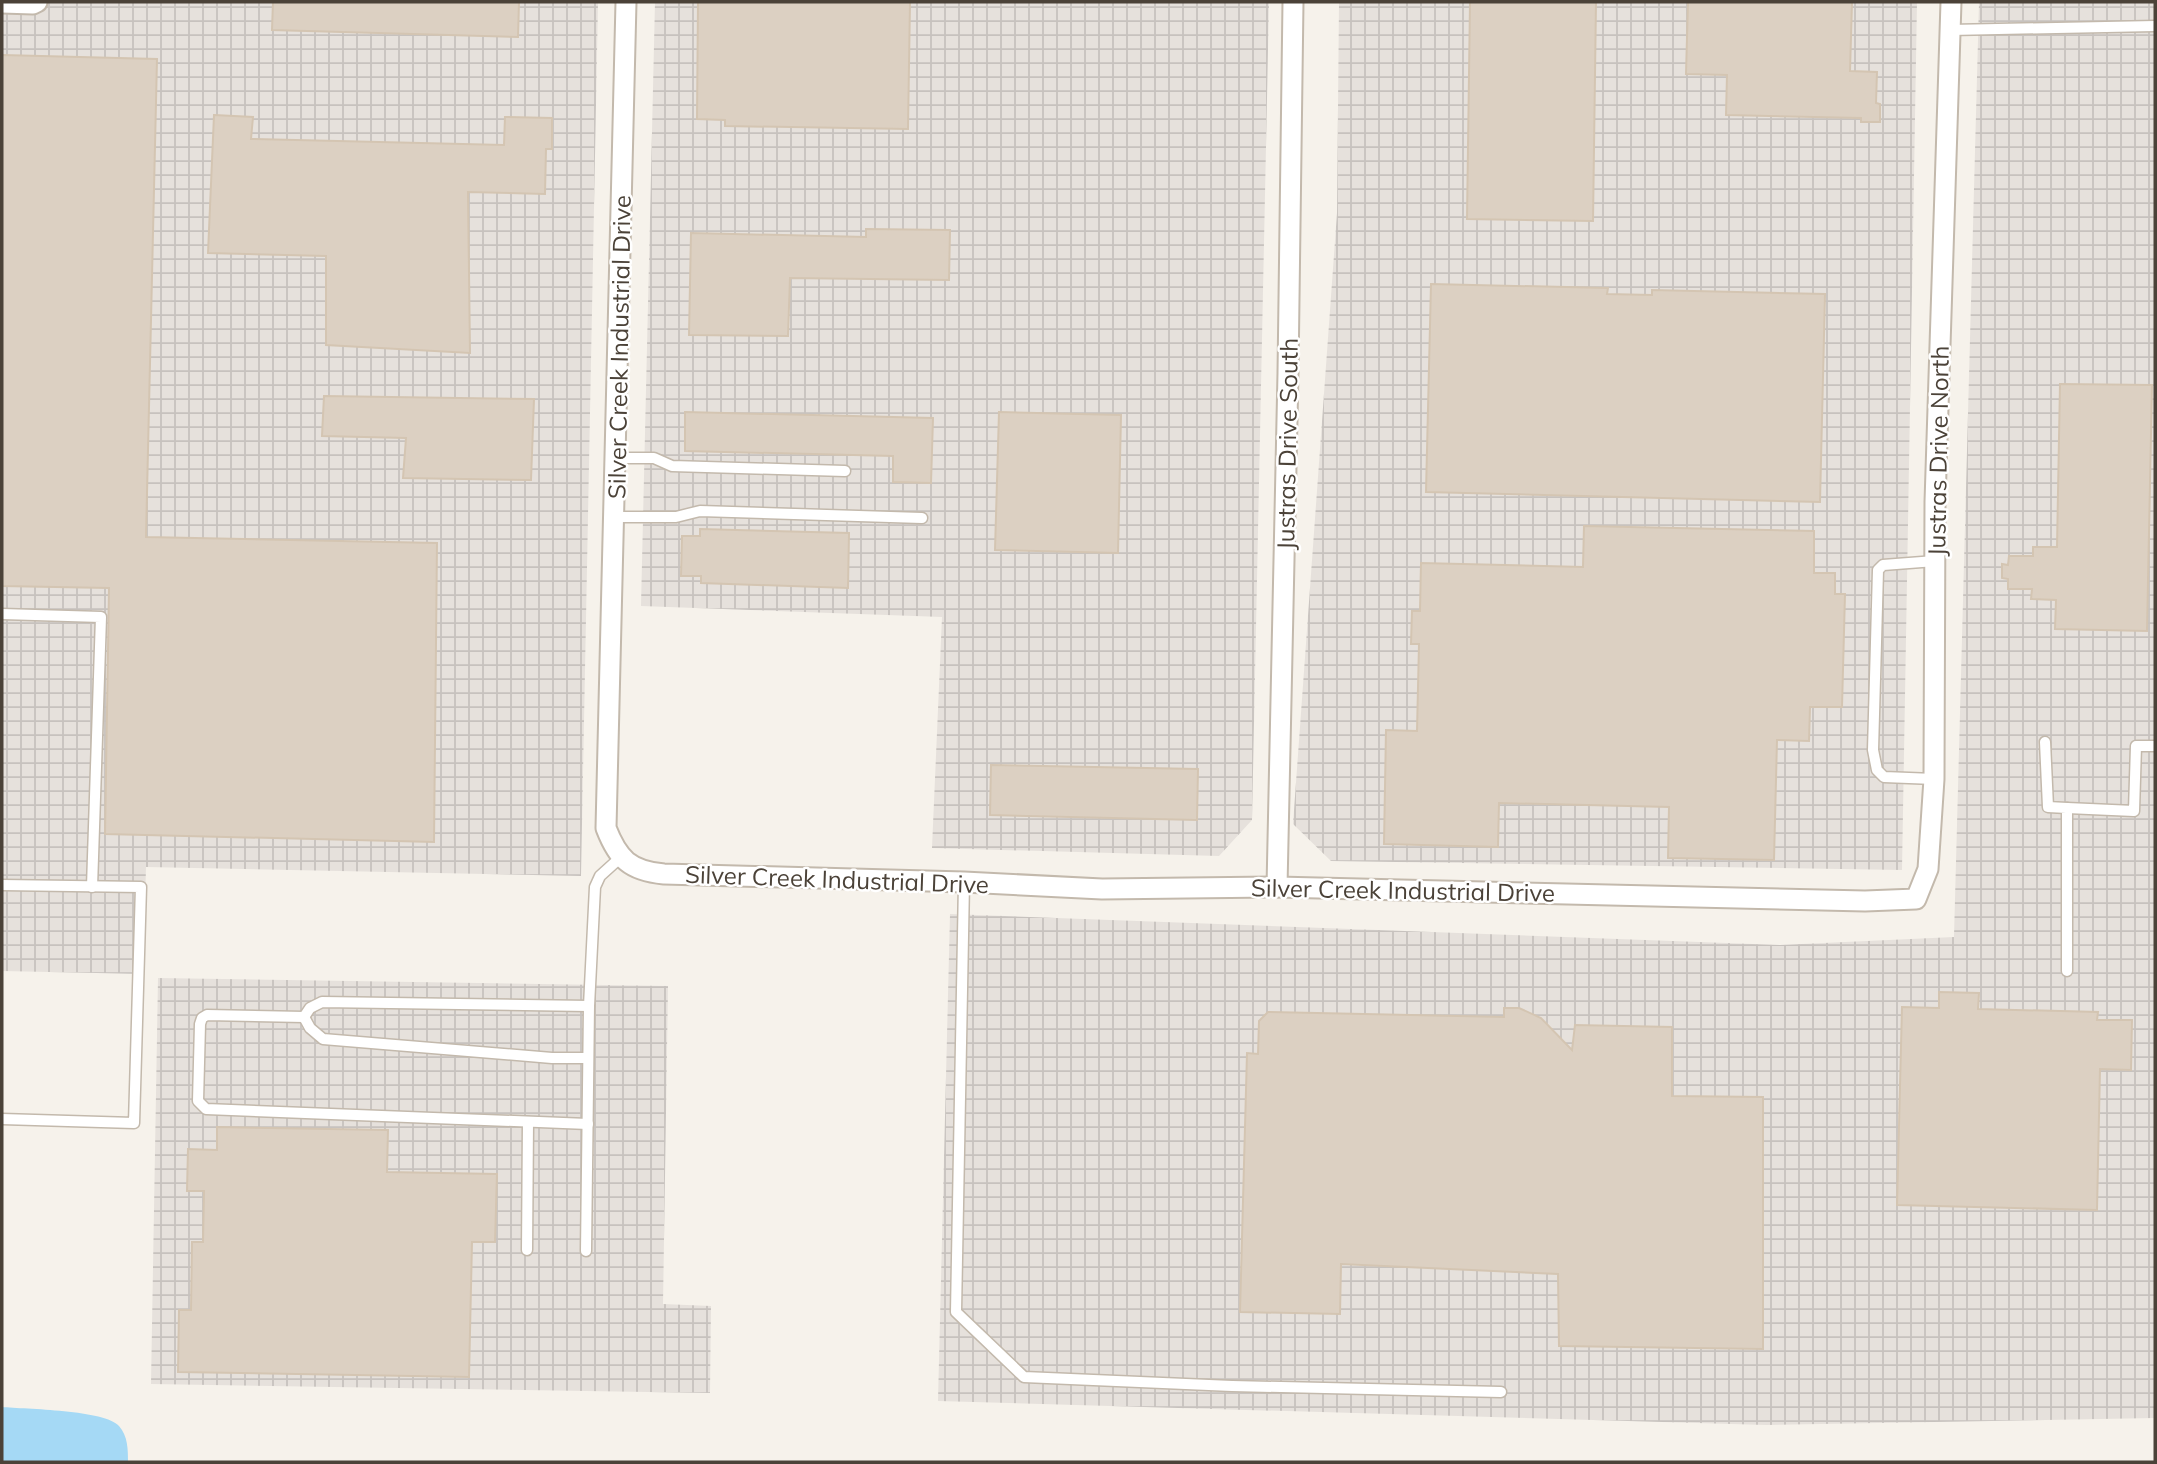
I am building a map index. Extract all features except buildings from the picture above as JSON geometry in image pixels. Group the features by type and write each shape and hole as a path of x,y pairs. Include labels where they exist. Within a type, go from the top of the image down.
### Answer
{"street":[{"path":"2,3 37,2"},
{"name":"Silver Creek Industrial Drive","path":"626,2 606,828 612,845 633,867 664,874 964,882 1102,889 1277,887 1865,901 1916,899"},
{"name":"Justras Drive South","path":"1277,887 1289,373 1293,2"},
{"name":"Justras Drive North","path":"1916,899 1928,869 1934,779 1935,561 1951,2"}],"lane":[{"path":"1950,30 2155,26"},
{"path":"616,458 654,458 672,466 845,471"},
{"path":"614,517 676,517 700,512 922,518"},
{"path":"1934,779 1885,777 1877,771 1873,750 1878,570 1884,565 1935,561"},
{"path":"2,614 101,617 92,887"},
{"path":"2045,742 2048,807 2134,811 2136,746 2155,746"},
{"path":"2067,808 2067,971"},
{"path":"586,1251 589,1006 595,887 600,876 621,857"},
{"path":"964,882 956,1312 1024,1377 1232,1386 1501,1392"},
{"path":"2,885 141,887 134,1123 2,1119"},
{"path":"304,1017 310,1007 321,1002 589,1006"},
{"path":"304,1017 207,1015 202,1018 198,1101 202,1106 206,1109 588,1124"},
{"path":"304,1017 310,1028 323,1039 552,1058 588,1058"},
{"path":"527,1250 528,1122"}],"shaded area":[{"path":"2,2 598,2 581,876 146,867 143,974 2,971"},
{"path":"655,2 1269,2 1252,820 1219,856 932,848 942,617 641,606"},
{"path":"1339,2 1917,2 1902,870 1331,861 1293,824 1337,213"},
{"path":"1979,2 2155,2 2155,1418 1766,1425 938,1401 950,914 1780,945 1954,937"},
{"path":"158,978 668,986 663,1304 711,1306 710,1393 151,1384"}],"water":[{"path":"2,1407 82,1413 111,1421 119,1426 124,1434 128,1462 2,1462"}]}
